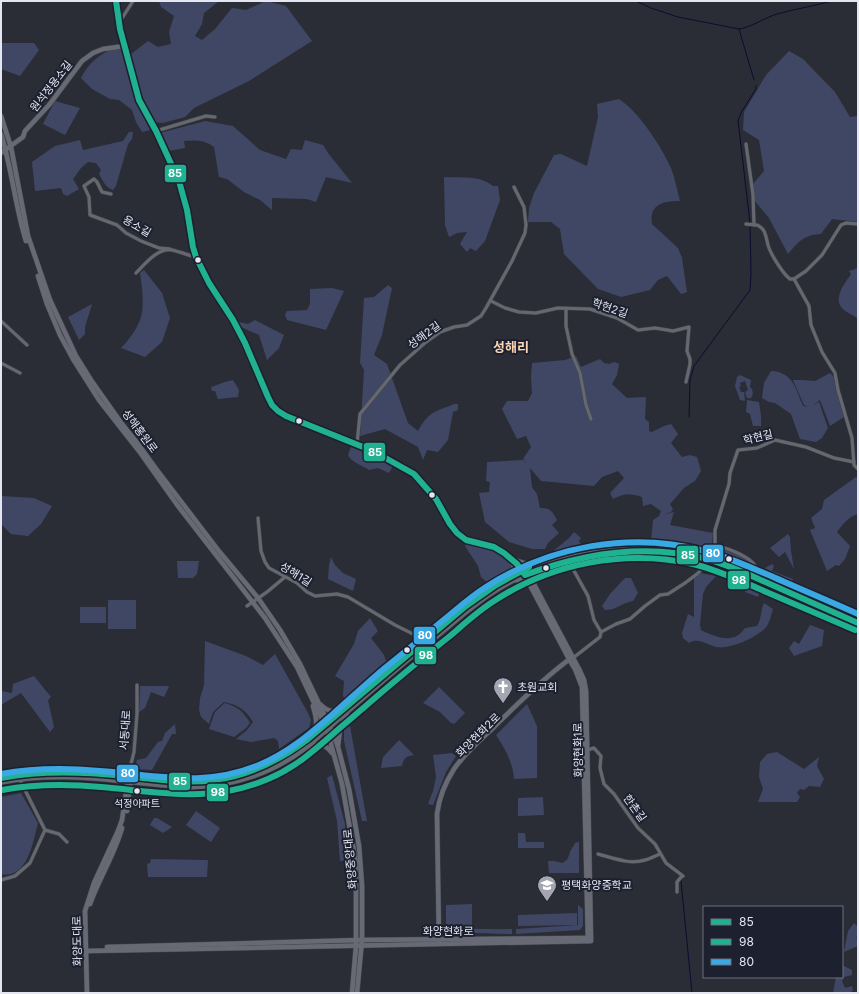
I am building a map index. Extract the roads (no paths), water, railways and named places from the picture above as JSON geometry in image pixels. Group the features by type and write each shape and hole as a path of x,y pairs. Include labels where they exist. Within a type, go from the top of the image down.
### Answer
{"main road":[{"path":"1,778 42,772 130,779 194,787 220,785 269,770 289,759 304,748 472,606 512,578 523,580 532,584 533,575 538,567 548,558 589,550 632,547 670,548 709,558 759,574 858,617"},
{"path":"346,711 425,640 478,596 512,578 538,567 600,553 642,551 669,552 709,558 858,623"},
{"path":"1,782 19,778 69,776 190,781 223,779 257,769 275,760 327,727"}],"street":[{"path":"116,1 119,23 139,100 146,116 156,131 175,172 183,194 196,257 209,283 242,336 272,405 282,413 301,423 373,451 414,474 436,499 450,524 460,536 466,540 494,547 512,558 538,567"},
{"path":"119,23 133,1"},
{"name":"원석정용소길","path":"1,153 23,137 25,132 50,104 82,61 93,53 103,49 125,46"},
{"name":"성해홍원로","path":"1,116 11,147 28,236 50,300 76,356 122,424 290,646 318,702 327,727"},
{"path":"156,131 206,116 214,117"},
{"name":"성해홍원로","path":"1,134 6,149 22,228 47,304 60,335 73,359 99,400 139,451 178,506 255,599 285,647 327,727"},
{"path":"746,144 753,195 754,225"},
{"name":"용소길","path":"111,194 102,192 94,179 84,186 89,197 90,215 116,225 126,233 141,241 159,248 170,249 196,257"},
{"name":"성해2길","path":"357,444 360,414 400,365 440,332 454,327 467,325 481,316 491,301 525,233 526,225 524,207 514,187"},
{"path":"746,224 758,226 763,231 767,236 768,246 786,277 790,279 794,279 806,271 822,255 841,225 846,223 858,224"},
{"path":"136,273 154,256 162,251 170,249"},
{"path":"794,279 809,306 811,325 822,352 835,373 838,390 852,438 854,462 858,469"},
{"name":"학현2길","path":"491,301 505,308 519,312 536,313 558,308 590,308 617,318 638,330 655,328 674,331 689,327 687,351 690,358 690,364 686,382"},
{"path":"566,309 566,326 572,354 580,373 586,405 591,419"},
{"path":"1,321 27,345"},
{"path":"1,363 20,373"},
{"name":"학현길","path":"571,659 600,636 601,632 630,619 639,610 660,595 668,594 697,574 709,558 715,546 715,530 727,491 730,473 738,450 757,448 775,440 806,447 834,458 854,462"},
{"name":"성해1길","path":"258,518 261,551 269,568 297,583 307,592 315,596 337,594 348,597 395,625 425,640"},
{"path":"715,546 726,548 747,558 759,574"},
{"path":"512,558 525,572"},
{"path":"512,558 514,567 512,578"},
{"path":"568,560 588,596 594,620 601,632"},
{"name":"화양현화1로","path":"525,572 571,659 584,680 586,691 589,939"},
{"path":"247,606 285,577"},
{"name":"화양현화1로","path":"571,659 578,676 582,693 589,939"},
{"name":"화양현화2로","path":"440,942 437,814 438,805 444,788 453,770 468,751 527,694 571,659"},
{"name":"서동대로","path":"130,779 137,714 137,685"},
{"path":"307,688 317,722 308,739"},
{"path":"318,702 328,711 346,711 340,729 338,747"},
{"name":"화양중앙대로","path":"327,727 338,747 359,846 362,885 362,946 357,993"},
{"name":"화양중앙대로","path":"327,727 342,784 356,863 356,946 352,993"},
{"path":"304,748 321,744 327,747 333,754"},
{"name":"한촌길","path":"587,750 594,748 597,750 601,756 600,768 604,784 614,794 638,828 655,844 666,863 683,876 677,882 677,892"},
{"path":"19,778 45,830 59,834 68,842"},
{"name":"화양도대로","path":"89,993 88,911 122,820 130,779"},
{"path":"1,880 15,876 30,863 45,830"},
{"path":"598,854 625,861 637,862 660,854"},
{"name":"화양현화로","path":"306,944 356,940 440,942 589,939"},
{"path":"88,950 306,944 362,946 440,942"}],"waterway":[{"path":"636,1 651,8 678,17 739,29 754,80"},
{"path":"739,29 777,14 832,1"},
{"path":"750,223 738,120 756,89 756,86"},
{"path":"689,417 690,380 694,366 750,290 750,226"},
{"path":"681,881 692,993"}],"place":[{"name":"초원교회","path":"503,704"},
{"name":"석정아파트","path":"137,791"},
{"name":"평택화양중학교","path":"547,902"}],"district":[{"name":"성해리","path":"511,347"}]}
